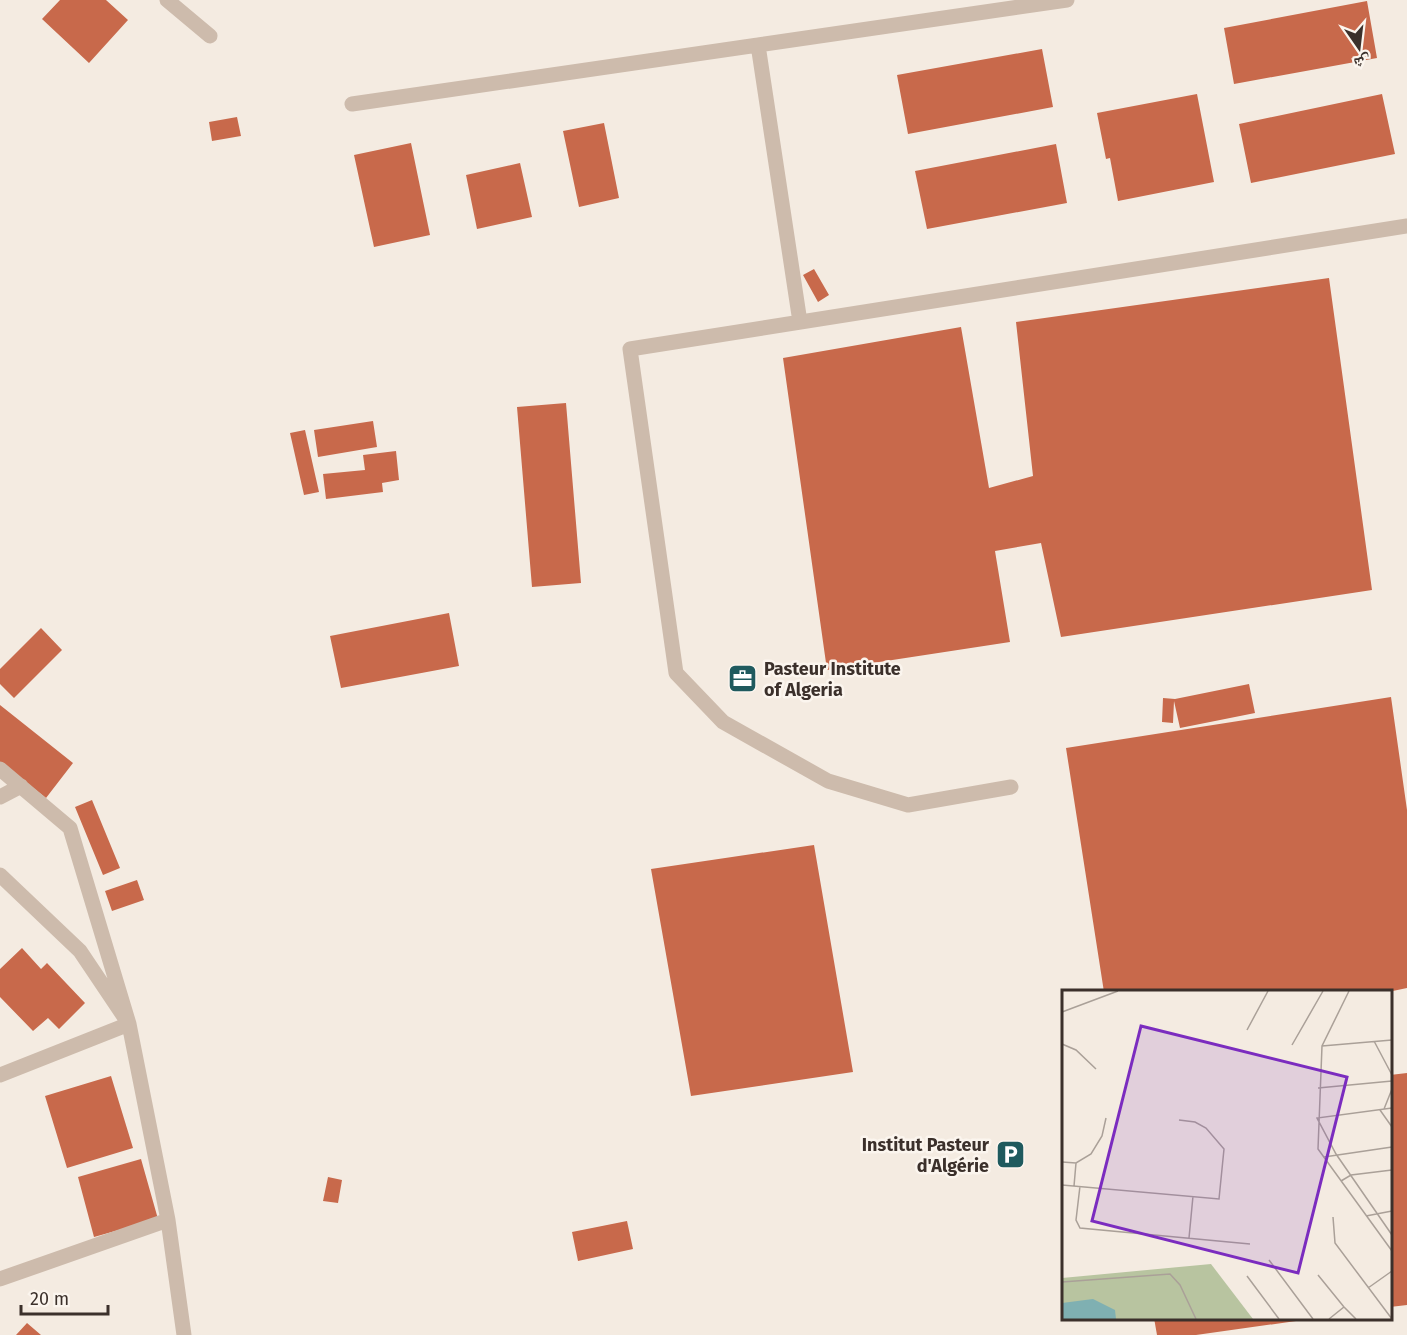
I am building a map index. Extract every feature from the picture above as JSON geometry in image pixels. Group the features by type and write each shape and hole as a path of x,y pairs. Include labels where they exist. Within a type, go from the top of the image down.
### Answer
{"street":[{"path":"167,0 210,36"},
{"path":"352,104 1067,0"},
{"path":"758,45 800,322"},
{"path":"1011,787 908,805 828,781 723,722 676,673 630,349 1407,226"},
{"path":"0,769 70,828 129,1024 168,1220 184,1335"},
{"path":"0,797 21,786"},
{"path":"0,874 80,951 129,1024"},
{"path":"0,1075 129,1024"},
{"path":"0,1279 168,1220"}],"building":[{"path":"60,0 106,0 128,20 89,63 42,19"},
{"path":"1367,1 1377,58 1234,84 1224,28"},
{"path":"1042,49 1053,107 908,134 897,75"},
{"path":"1197,94 1214,182 1118,201 1110,158 1106,159 1097,113"},
{"path":"1382,94 1395,154 1251,183 1239,124"},
{"path":"237,117 241,136 212,141 209,122"},
{"path":"604,123 619,198 579,207 563,131"},
{"path":"411,143 430,235 374,247 354,155"},
{"path":"1056,144 1067,203 927,229 915,171"},
{"path":"520,163 532,217 477,229 466,175"},
{"path":"814,269 829,295 818,302 803,275"},
{"path":"1329,278 1372,590 1061,637 1041,543 995,551 1010,642 827,670 783,358 961,327 989,488 1033,476 1016,322"},
{"path":"566,403 581,583 532,587 517,407"},
{"path":"373,421 377,447 318,457 314,430"},
{"path":"305,430 319,492 304,495 290,433"},
{"path":"396,451 399,480 382,483 383,492 326,499 323,474 365,470 363,455"},
{"path":"449,613 459,666 341,688 330,636"},
{"path":"41,628 62,650 14,698 0,684 0,669"},
{"path":"1249,684 1255,713 1180,728 1174,701 1173,723 1162,722 1163,698 1175,699"},
{"path":"1391,697 1407,810 1407,988 1392,991 1104,990 1066,748"},
{"path":"0,705 73,763 46,798 0,762"},
{"path":"92,800 120,868 103,875 75,807"},
{"path":"814,845 853,1072 691,1096 651,869"},
{"path":"137,880 144,900 112,911 105,891"},
{"path":"22,948 41,969 47,963 85,1003 59,1029 48,1018 33,1031 0,997 0,969"},
{"path":"1407,1073 1407,1305 1392,1307 1392,1075"},
{"path":"111,1076 133,1148 67,1168 45,1096"},
{"path":"141,1159 158,1219 94,1237 78,1177"},
{"path":"328,1177 342,1180 338,1203 323,1201"},
{"path":"627,1221 633,1249 578,1261 572,1232"},
{"path":"1154,1320 1303,1320 1196,1335 1157,1335"},
{"path":"27,1323 41,1335 16,1335"}],"place":[{"name":"Pasteur Institute of Algeria","path":"743,679"},
{"name":"Institut Pasteur d'Algérie","path":"1010,1155"}]}
